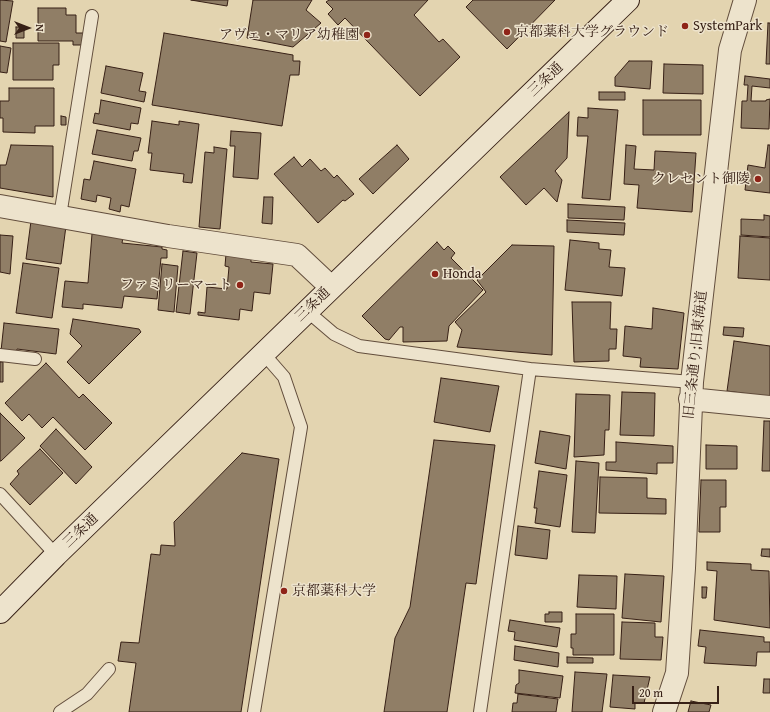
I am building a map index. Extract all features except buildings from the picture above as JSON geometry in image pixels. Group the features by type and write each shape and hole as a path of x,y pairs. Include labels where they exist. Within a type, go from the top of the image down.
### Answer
{"street":[{"name":"三条通","path":"0,612 307,311 628,0"},
{"name":"旧三条通り;旧東海道","path":"664,712 677,673 684,568 691,390 730,50 745,0"},
{"path":"0,206 168,236 297,255 331,288"},
{"path":"691,390 770,407"}],"lane":[{"path":"60,216 92,16"},
{"path":"307,311 334,334 359,346 691,390"},
{"path":"254,712 301,427 284,377 264,353"},
{"path":"0,355 35,359"},
{"path":"480,712 530,369"},
{"path":"0,494 56,556"},
{"path":"60,712 87,694 109,669"}],"place":[{"name":"SystemPark","path":"685,26"},
{"name":"京都薬科大学グラウンド","path":"507,32"},
{"name":"アヴェ・マリア幼稚園","path":"367,35"},
{"name":"クレセント御陵","path":"758,179"},
{"name":"Honda","path":"435,274"},
{"name":"ファミリーマート","path":"240,285"},
{"name":"京都薬科大学","path":"284,591"}]}
